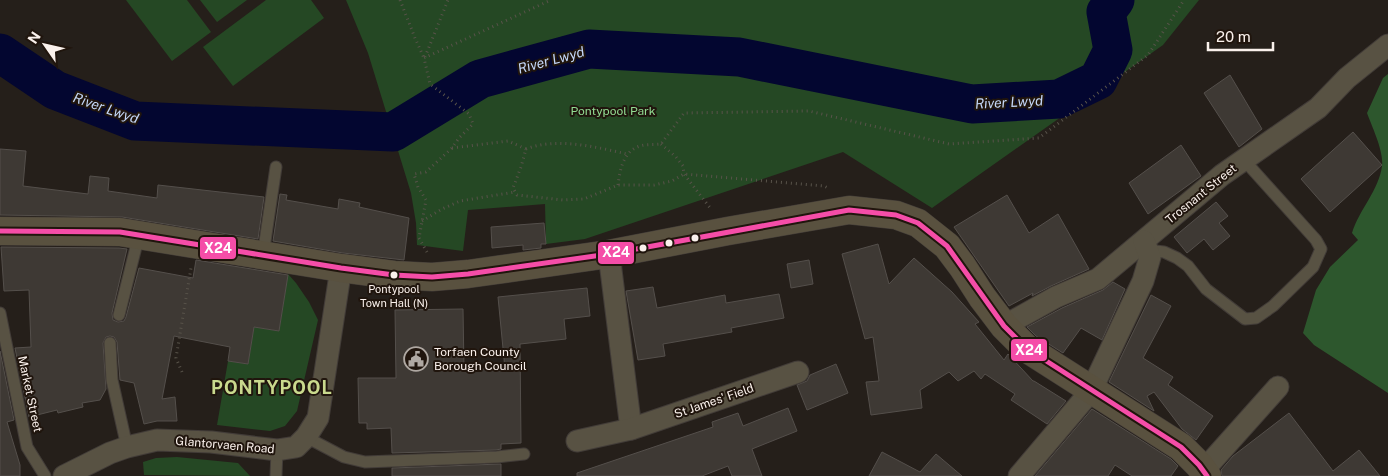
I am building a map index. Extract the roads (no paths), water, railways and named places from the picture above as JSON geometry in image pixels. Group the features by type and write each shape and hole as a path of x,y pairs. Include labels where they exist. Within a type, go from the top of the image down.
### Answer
{"street":[{"name":"Trosnant Street","path":"1004,326 1056,298 1098,279 1146,245 1222,175 1318,108 1347,78 1388,45"},
{"path":"0,231 120,232 341,268 394,275 432,277 468,274 609,254 849,210 896,215 918,223 946,246 1004,326 1026,348 1182,447 1205,473 1278,387"},
{"path":"1019,476 1092,391 1143,281 1150,257 1146,245"},
{"path":"609,254 631,429"},
{"path":"306,437 318,418 341,268"},
{"name":"St James' Field","path":"577,441 631,429 798,372"},
{"name":"Glantorvaen Road","path":"67,475 127,447 157,440 211,442 277,450 296,447 306,437"}],"lane":[{"path":"1146,245 1177,258 1188,266 1206,289 1245,319 1256,318 1273,306 1313,267 1321,249 1316,240 1244,160"},
{"path":"263,255 276,167"},
{"path":"119,315 139,235"},
{"name":"Market Street","path":"0,313 27,446 44,476"},
{"path":"110,343 112,380 127,447"},
{"path":"306,437 344,457 365,462 497,457 524,454"},
{"path":"276,476 277,450"}],"waterway":[{"name":"River Lwyd","path":"0,53 55,90 135,121 393,132 480,79 589,49 739,57 972,104 1059,99 1098,80 1113,50 1106,12 1115,0"}],"place":[{"name":"Pontypool Town Hall (N)","path":"394,275"},
{"name":"Torfaen County Borough Council","path":"416,359"}],"district":[{"name":"PONTYPOOL","path":"272,388"}],"park label":[{"name":"Pontypool Park","path":"613,111"}]}
